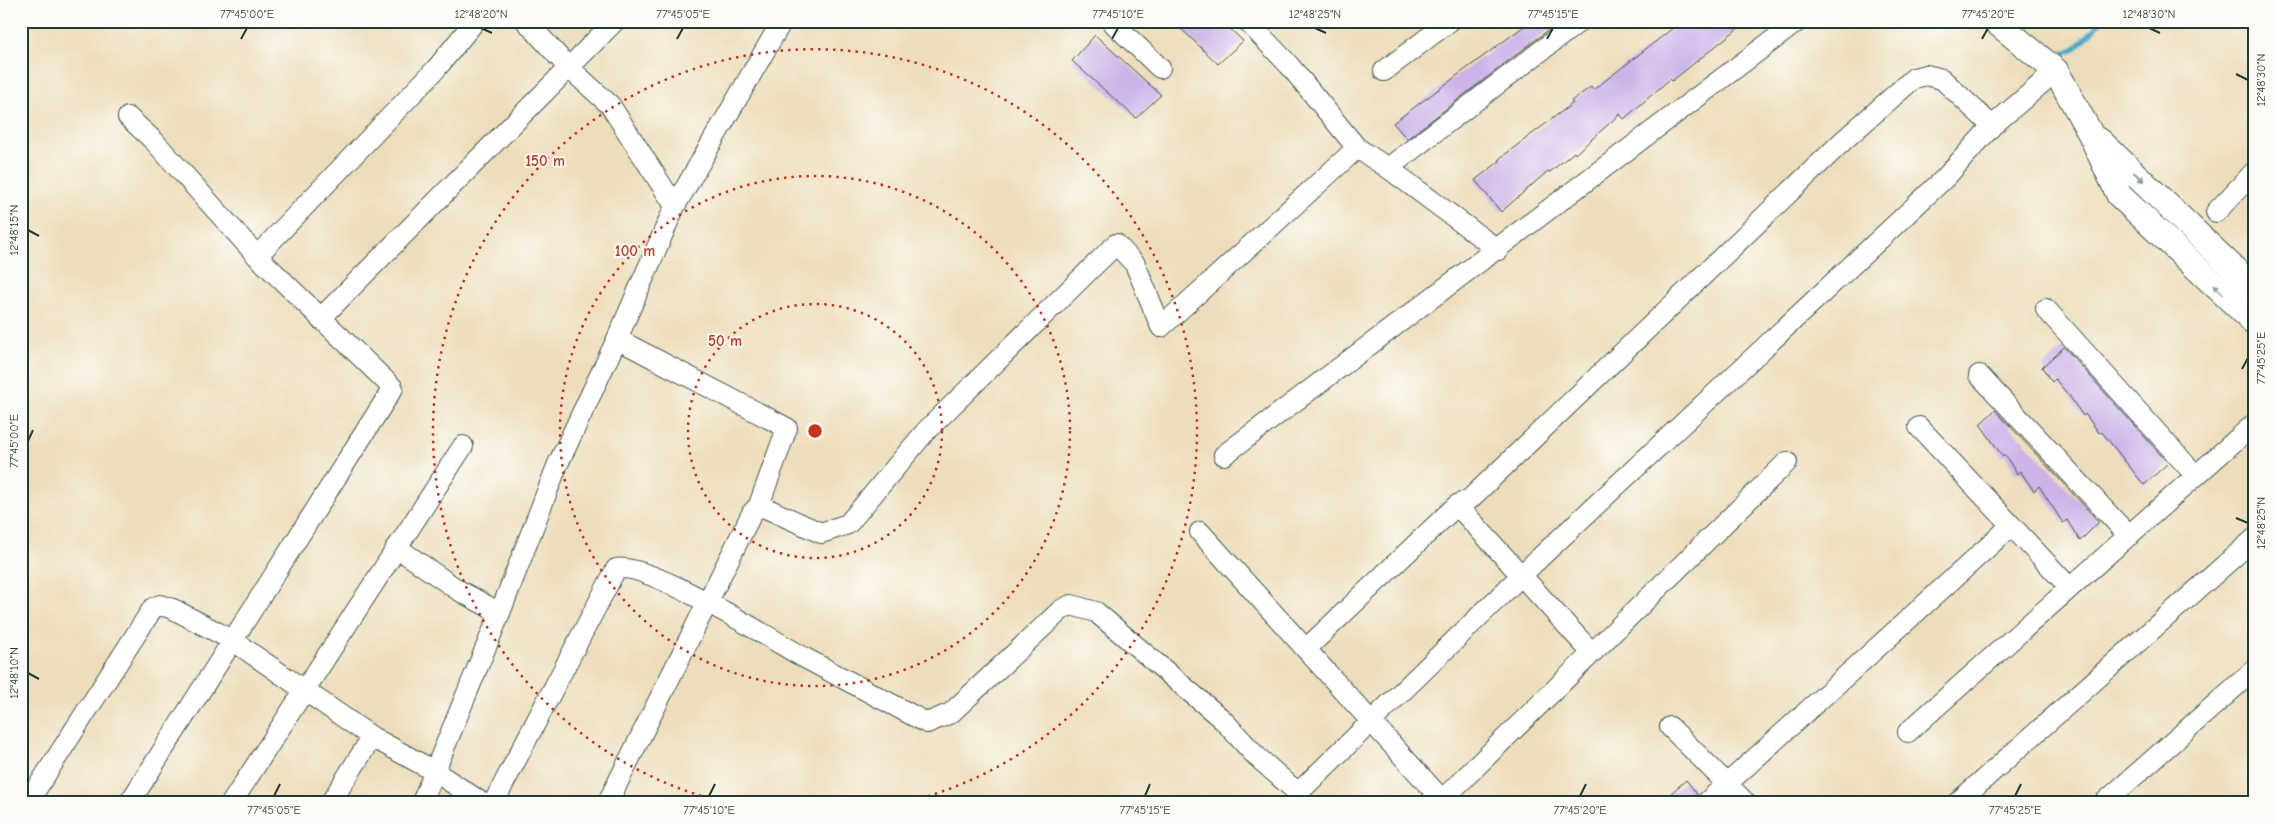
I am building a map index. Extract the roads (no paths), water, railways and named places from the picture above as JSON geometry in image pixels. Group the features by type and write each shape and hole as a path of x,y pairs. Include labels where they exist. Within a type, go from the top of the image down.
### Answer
{"street":[{"path":"258,256 436,69 475,21"},
{"path":"526,21 568,68 610,105 674,206"},
{"path":"320,319 616,21"},
{"path":"422,802 500,612 557,466 617,339 674,206 782,21"},
{"path":"1111,21 1160,68"},
{"path":"1247,21 1289,65 1357,148 1388,168 1498,250"},
{"path":"1384,71 1450,21"},
{"path":"1388,168 1580,21"},
{"path":"1224,455 1498,250 1798,21"},
{"path":"1995,21 2056,70 2090,132 2119,195 2254,322"},
{"path":"494,802 616,569 622,567 637,570 709,603 927,723 951,714 1061,610 1071,605 1096,612 1223,720 1255,755 1298,793 1521,576 1945,178 1992,126 2056,70"},
{"path":"1306,650 1457,505 1470,499 1844,140 1914,78 1926,74 1942,80 1992,126"},
{"path":"128,117 154,141 258,256 320,319 393,388 130,802"},
{"path":"2090,132 2254,288"},
{"path":"759,505 822,533 848,524 926,431 1116,244 1135,264 1161,327 1357,148"},
{"path":"2216,212 2254,172"},
{"path":"2046,309 2196,476"},
{"path":"608,802 709,603 752,512 759,505 787,428 617,339"},
{"path":"1979,375 2129,536"},
{"path":"1908,732 2254,424"},
{"path":"1919,427 2070,588"},
{"path":"232,802 463,446"},
{"path":"1200,532 1443,801 1787,462"},
{"path":"1457,505 1592,654"},
{"path":"1707,802 2011,526"},
{"path":"1958,802 2254,539"},
{"path":"396,547 458,590 500,612"},
{"path":"28,802 153,608 160,605 173,609 232,640 372,736 434,771 481,802"},
{"path":"2105,802 2254,670"},
{"path":"2124,802 2254,686"},
{"path":"1670,727 1745,802"},
{"path":"331,802 372,736"}],"waterway":[{"path":"2065,53 2077,47 2102,21"}]}
